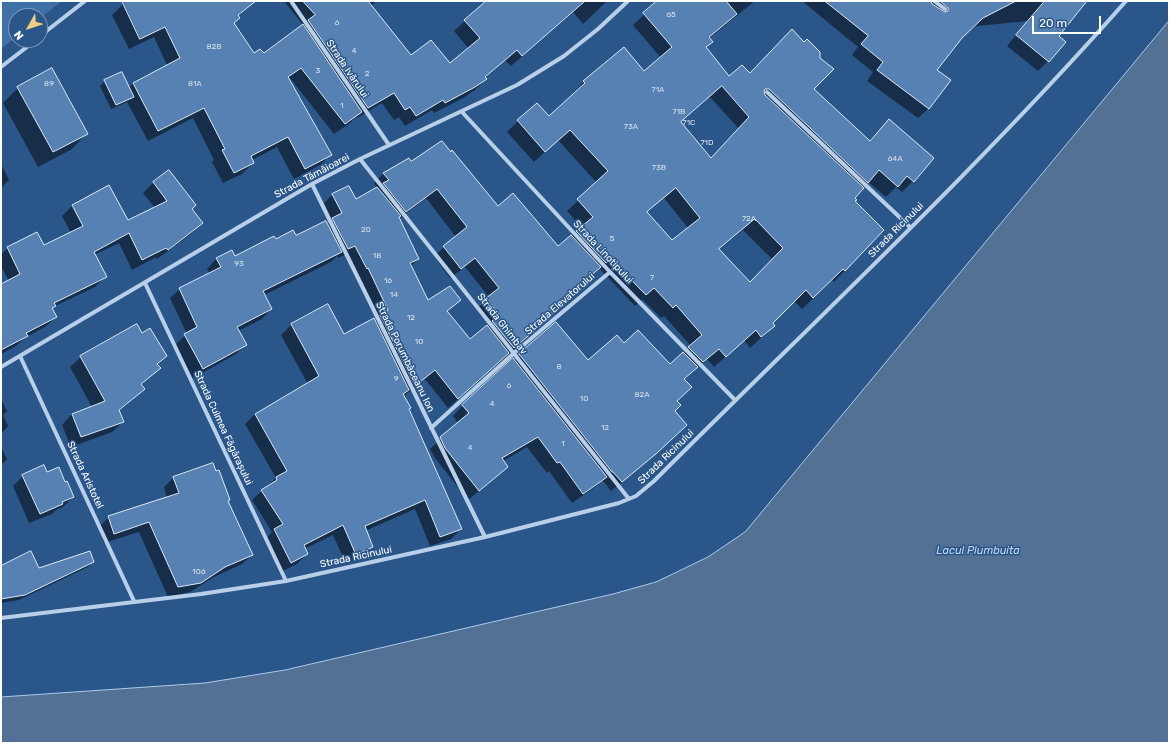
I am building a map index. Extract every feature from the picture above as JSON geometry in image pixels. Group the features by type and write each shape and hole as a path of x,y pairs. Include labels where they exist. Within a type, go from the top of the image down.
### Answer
{"street":[{"path":"48,30 85,1"},
{"name":"Strada Ivărului","path":"291,1 389,146"},
{"name":"Strada Tămâioarei","path":"1,368 203,247 312,184 360,159 517,85 564,56 598,29 628,1"},
{"path":"934,1 945,9"},
{"name":"Strada Ricinului","path":"1,618 201,594 286,581 485,537 619,503 636,496 654,481 981,157 1126,1"},
{"path":"1,67 26,48"},
{"path":"766,92 910,227"},
{"name":"Strada Linotipului","path":"462,112 610,272 735,400"},
{"name":"Strada Ghimbav","path":"360,159 629,499"},
{"name":"Strada Porumbăceanu Ion","path":"312,184 485,537"},
{"name":"Strada Elevatorului","path":"431,428 514,353 610,272"},
{"name":"Strada Culmea Făgărașului","path":"145,283 286,581"},
{"name":"Strada Aristotel","path":"20,356 134,601"}],"shaded area":[{"path":"1,1 62,1 48,12 48,8 8,8 8,43 1,49"}],"water":[{"name":"Lacul Plumbuita","path":"1169,21 1169,743 1,743 1,697 205,683 285,670 613,594 656,582 708,557 745,532"}],"building":[{"path":"122,1 256,1 238,15 240,18 234,23 254,53 260,49 264,53 303,24 362,112 345,124 301,68 288,77 332,155 305,169 288,137 251,156 254,163 234,173 222,150 225,149 204,108 158,131 133,83 180,58 165,27 140,39"},
{"path":"303,1 368,1 411,55 431,40 450,63 480,38 464,20 486,1 585,1 522,56 517,50 485,77 487,79 475,87 445,103 443,100 416,116 410,107 405,110 394,93 368,108 308,20 315,15"},
{"path":"657,1 726,1 737,14 709,37 713,42 706,47 729,76 742,65 750,73 792,29 804,42 807,39 820,52 820,58 834,69 814,89 870,141 889,119 934,158 914,182 907,176 898,187 879,170 868,183 769,89 765,89 765,95 864,188 855,198 857,200 855,201 884,230 845,271 843,269 813,298 806,290 773,323 775,326 761,337 756,330 726,357 719,349 703,362 688,347 702,335 676,305 673,308 654,288 646,295 611,259 606,263 576,231 593,217 577,199 608,171 570,130 545,152 517,120 537,103 549,116 585,83 583,81 624,47 644,71 672,47 643,13","holes":["722,86 749,117 711,158 681,122","676,188 700,218 672,240 647,212","755,219 783,248 750,282 719,249"]},
{"path":"825,1 931,1 932,4 945,12 948,11 948,8 940,1 1016,1 983,18 962,38 937,70 951,80 929,109 877,70 883,62 861,44 868,36"},
{"path":"1045,1 1087,1 1059,36 1066,42 1049,62 1016,35"},
{"path":"52,68 88,134 53,152 17,87"},
{"path":"122,72 134,97 116,105 104,80"},
{"path":"442,141 451,152 452,150 498,206 513,193 558,246 571,235 601,267 581,284 583,287 550,315 551,317 514,348 492,321 499,315 486,298 499,288 475,258 461,269 443,246 467,227 437,189 406,212 383,183 389,180 383,173 409,158 411,161"},
{"path":"169,170 196,205 192,209 203,223 168,250 166,248 142,260 129,233 94,252 107,277 54,303 56,306 52,308 57,317 26,333 28,336 1,350 1,284 20,274 7,247 37,232 44,245 83,226 72,205 109,185 128,220 167,201 153,182"},
{"path":"349,186 356,199 377,187 401,216 399,217 419,259 410,263 428,300 450,286 461,300 447,311 470,339 487,325 509,353 458,399 435,370 415,386 380,315 388,310 368,268 367,269 355,246 348,249 332,218 342,213 332,194"},
{"path":"326,221 342,252 263,291 272,309 237,327 247,345 203,369 184,334 197,327 179,288 221,267 216,258 232,250 235,256 274,236 276,239 293,230 296,235"},
{"path":"328,304 344,334 374,318 409,390 403,394 411,408 409,409 462,529 440,537 425,500 365,526 373,547 356,555 343,525 304,545 308,554 291,563 274,529 283,524 261,490 277,480 276,477 287,471 255,414 319,376 291,324"},
{"path":"556,322 588,360 617,335 624,343 638,330 670,364 683,352 698,367 684,379 692,387 677,401 681,405 675,411 687,425 657,453 622,482 612,472 519,354"},
{"path":"137,324 142,333 150,328 167,356 157,364 161,368 141,384 145,389 119,410 124,422 81,437 72,414 105,401 80,356"},
{"path":"513,358 607,477 583,494 560,462 557,463 538,437 502,458 508,467 479,491 445,448 440,437 469,413 462,405"},
{"path":"213,463 216,471 219,470 230,500 228,501 253,555 225,567 201,583 178,587 149,522 114,534 108,516 179,493 173,477"},
{"path":"44,465 47,472 59,467 65,482 67,481 74,497 62,502 63,504 40,514 22,475"},
{"path":"31,551 39,568 90,551 94,562 25,595 1,599 1,566"}]}
